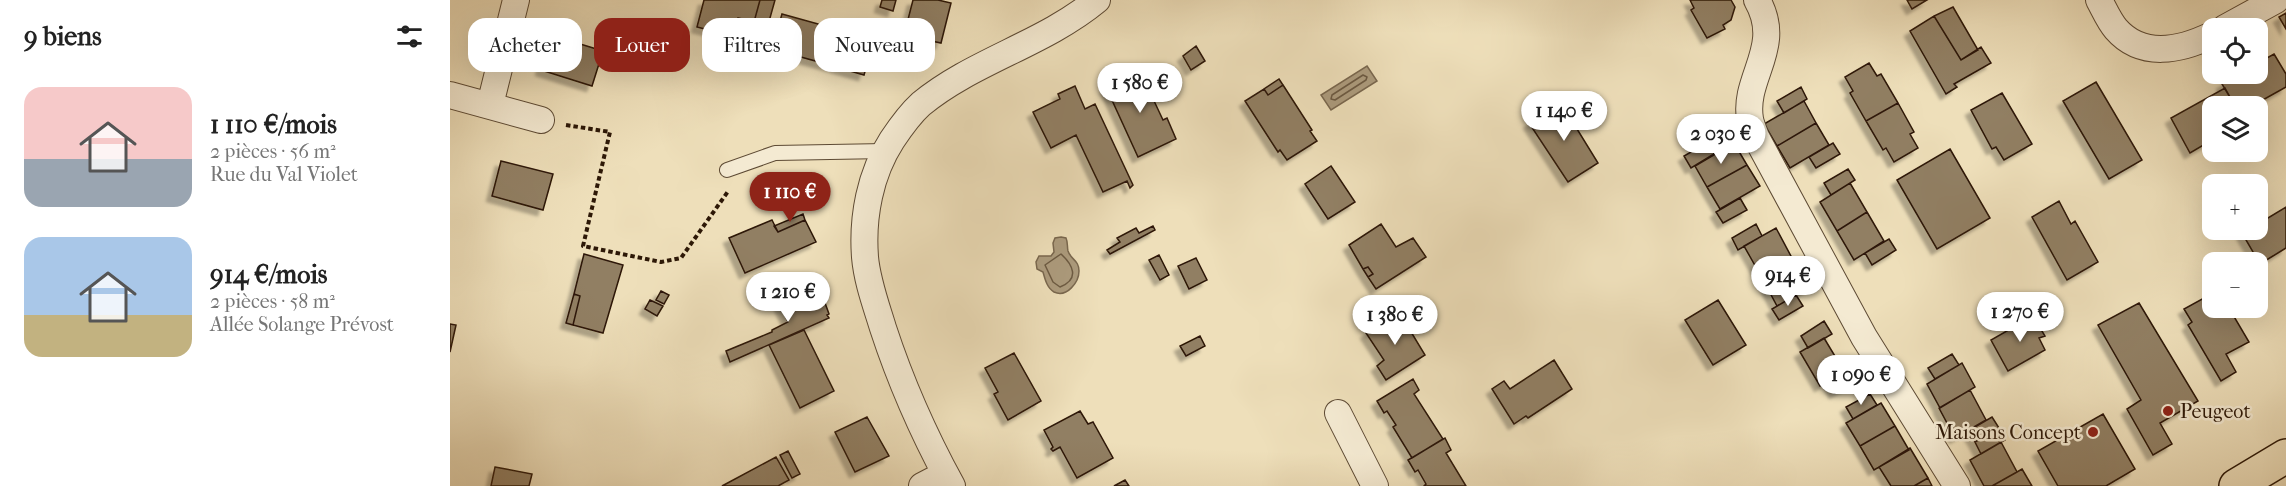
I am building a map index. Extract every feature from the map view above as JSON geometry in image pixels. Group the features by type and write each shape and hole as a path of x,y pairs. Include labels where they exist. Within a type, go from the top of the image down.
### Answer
{"main road":[{"path":"2236,486 2286,456"}],"street":[{"path":"490,105 516,0"},
{"path":"922,486 948,480 899,374 870,283 865,258 864,232 873,178 885,151 920,105 950,84 1070,19 1096,0"},
{"path":"1757,0 1767,28 1765,47 1751,97 1750,118 1756,137 1864,337 1957,486"},
{"path":"2099,0 2115,29 2131,41 2148,49 2170,50 2202,40"},
{"path":"2243,18 2276,0"},
{"path":"450,95 541,120"},
{"path":"1338,413 1375,486"}],"lane":[{"path":"727,170 775,153 885,151"}],"path":[{"path":"541,120 610,132 583,246 661,262 681,258 748,162"}],"water":[{"path":"1367,66 1377,81 1331,110 1321,95"},
{"path":"1055,238 1066,238 1068,251 1078,264 1079,271 1077,280 1071,288 1059,293 1050,288 1043,272 1037,269 1036,262 1039,256 1051,256 1054,252"}],"building":[{"path":"704,0 760,0 755,18 702,18 702,28 697,27"},
{"path":"760,0 775,0 770,18 755,18"},
{"path":"882,0 896,0 893,11 880,7"},
{"path":"913,0 938,0 951,3 941,43 935,42 935,18 908,18"},
{"path":"1690,0 1731,0 1735,7 1731,20 1723,25 1725,29 1707,38 1691,10 1694,8"},
{"path":"1907,0 1927,0 1912,9"},
{"path":"1953,7 1978,50 1961,60 1934,16"},
{"path":"2286,13 2286,29 2279,17"},
{"path":"782,14 796,18 781,18"},
{"path":"1934,16 1961,60 1981,47 1991,63 1954,84 1957,87 1946,94 1910,31"},
{"path":"802,20 814,23 814,61 802,57"},
{"path":"582,45 594,48 594,72 596,72 592,86 547,72 582,72"},
{"path":"1196,46 1205,61 1191,70 1183,56"},
{"path":"2274,54 2286,74 2286,87 2268,97 2229,96 2222,84 2268,84 2268,57"},
{"path":"1869,63 1877,76 1881,74 1898,103 1866,121 1850,93 1853,91 1845,77"},
{"path":"1140,71 1163,120 1167,118 1176,139 1138,157 1106,87"},
{"path":"1279,79 1283,85 1268,95 1264,89"},
{"path":"2096,82 2142,160 2109,179 2063,101"},
{"path":"1283,85 1317,141 1287,160 1280,150 1278,152 1245,101 1264,89 1268,95"},
{"path":"1075,86 1085,109 1095,104 1133,185 1130,188 1127,181 1103,192 1076,135 1051,148 1033,112 1060,99 1058,94"},
{"path":"1801,87 1807,99 1784,113 1777,101"},
{"path":"2225,88 2229,96 2211,96"},
{"path":"2002,93 2032,144 2004,160 1996,147 1992,149 1971,110"},
{"path":"1804,101 1816,123 1777,146 1764,124"},
{"path":"2202,101 2202,146 2190,153 2171,118"},
{"path":"1561,103 1598,163 1568,182 1529,123"},
{"path":"1898,103 1914,132 1910,134 1918,148 1894,162 1886,148 1883,150 1866,121"},
{"path":"1816,123 1829,145 1790,168 1777,146"},
{"path":"1708,142 1714,154 1691,168 1684,156"},
{"path":"1734,143 1747,165 1707,187 1695,166"},
{"path":"1833,143 1840,154 1816,168 1809,157"},
{"path":"1950,149 1990,218 1937,249 1897,180"},
{"path":"501,161 553,174 543,210 492,196"},
{"path":"1747,165 1760,186 1720,209 1707,187"},
{"path":"1331,166 1355,202 1328,219 1305,184"},
{"path":"1848,169 1855,180 1831,195 1824,183"},
{"path":"1850,183 1867,212 1837,231 1820,202"},
{"path":"1740,198 1747,210 1723,223 1716,212"},
{"path":"2059,201 2071,224 2075,221 2098,262 2067,280 2032,217"},
{"path":"2286,207 2286,248 2268,259 2268,252 2253,252 2246,240 2268,240 2268,218"},
{"path":"1867,212 1884,241 1854,260 1837,231"},
{"path":"803,214 805,220 778,232 774,226"},
{"path":"772,220 778,232 805,220 816,242 745,273 729,238"},
{"path":"1381,224 1396,247 1413,238 1426,257 1376,289 1368,277 1373,274 1368,267 1363,269 1349,245"},
{"path":"1756,224 1762,236 1738,250 1732,238"},
{"path":"1153,226 1155,230 1110,254 1107,250 1120,242 1117,238 1136,228 1139,233"},
{"path":"1776,228 1792,258 1761,276 1744,246"},
{"path":"1889,239 1896,250 1872,265 1865,253"},
{"path":"584,254 623,265 603,333 573,325 580,296 574,294"},
{"path":"1159,255 1169,275 1160,280 1149,260"},
{"path":"1196,258 1207,280 1189,289 1178,266"},
{"path":"1792,258 1808,288 1777,306 1761,276"},
{"path":"1368,267 1373,274 1368,277 1363,269"},
{"path":"814,288 822,304 825,303 829,318 730,362 726,351 772,332 788,322 779,303"},
{"path":"661,291 669,295 664,304 656,300"},
{"path":"574,294 580,296 573,325 566,323"},
{"path":"1796,295 1803,306 1779,320 1772,309"},
{"path":"2202,299 2202,318 2235,318 2249,342 2226,354 2236,372 2221,381 2188,325 2192,322 2184,309"},
{"path":"650,300 663,306 657,316 645,309"},
{"path":"1718,300 1746,345 1713,365 1685,320"},
{"path":"2139,303 2198,401 2160,423 2172,444 2153,455 2127,409 2141,400 2098,325"},
{"path":"1399,312 1425,355 1386,380 1377,366 1384,360 1366,333"},
{"path":"2033,316 2045,336 2039,338 2045,350 2008,371 1991,340"},
{"path":"1824,321 1832,334 1808,348 1801,336"},
{"path":"450,324 456,325 450,352"},
{"path":"804,330 834,391 800,408 769,345"},
{"path":"1200,336 1205,346 1186,356 1180,346"},
{"path":"1824,338 1844,371 1820,386 1800,352"},
{"path":"1014,353 1041,401 1008,420 994,394 998,392 985,368"},
{"path":"1952,354 1959,365 1935,379 1928,368"},
{"path":"1554,360 1572,389 1528,418 1526,416 1514,424 1492,389 1504,381 1510,389"},
{"path":"1962,363 1975,387 1940,408 1927,384"},
{"path":"1852,367 1859,379 1835,393 1828,381"},
{"path":"1413,379 1419,390 1414,394 1443,439 1412,458 1393,427 1396,425 1387,411 1384,413 1377,401"},
{"path":"1970,390 1986,420 1955,438 1939,408"},
{"path":"1870,394 1877,405 1853,419 1846,407"},
{"path":"1881,403 1895,426 1860,446 1846,423"},
{"path":"1080,411 1088,424 1093,422 1113,458 1077,478 1060,447 1053,451 1051,449 1053,447 1044,430"},
{"name":"Maisons Concept","path":"2103,414 2135,469 2106,486 2058,486 2038,451"},
{"path":"867,417 889,456 855,472 835,432"},
{"path":"1992,417 1999,428 1975,442 1968,431"},
{"path":"1895,426 1909,450 1874,470 1860,446"},
{"path":"1999,428 2005,440 1981,454 1975,442"},
{"path":"1445,438 1451,450 1446,453 1466,486 1424,486 1426,484 1418,470 1415,472 1408,460"},
{"path":"2001,442 2017,472 1992,486 1984,486 1970,460"},
{"path":"1910,448 1928,478 1914,486 1891,486 1879,467"},
{"path":"788,451 800,474 792,478 780,455"},
{"path":"776,457 789,480 778,486 722,486"},
{"path":"495,467 532,474 529,486 491,486"},
{"path":"2022,469 2032,486 1992,486 2017,472"},
{"path":"1928,478 1932,486 1914,486"},
{"path":"1125,480 1129,486 1114,486"}],"place":[{"name":"Peugeot","path":"2168,411"},
{"name":"Maisons Concept","path":"2093,432"}]}
